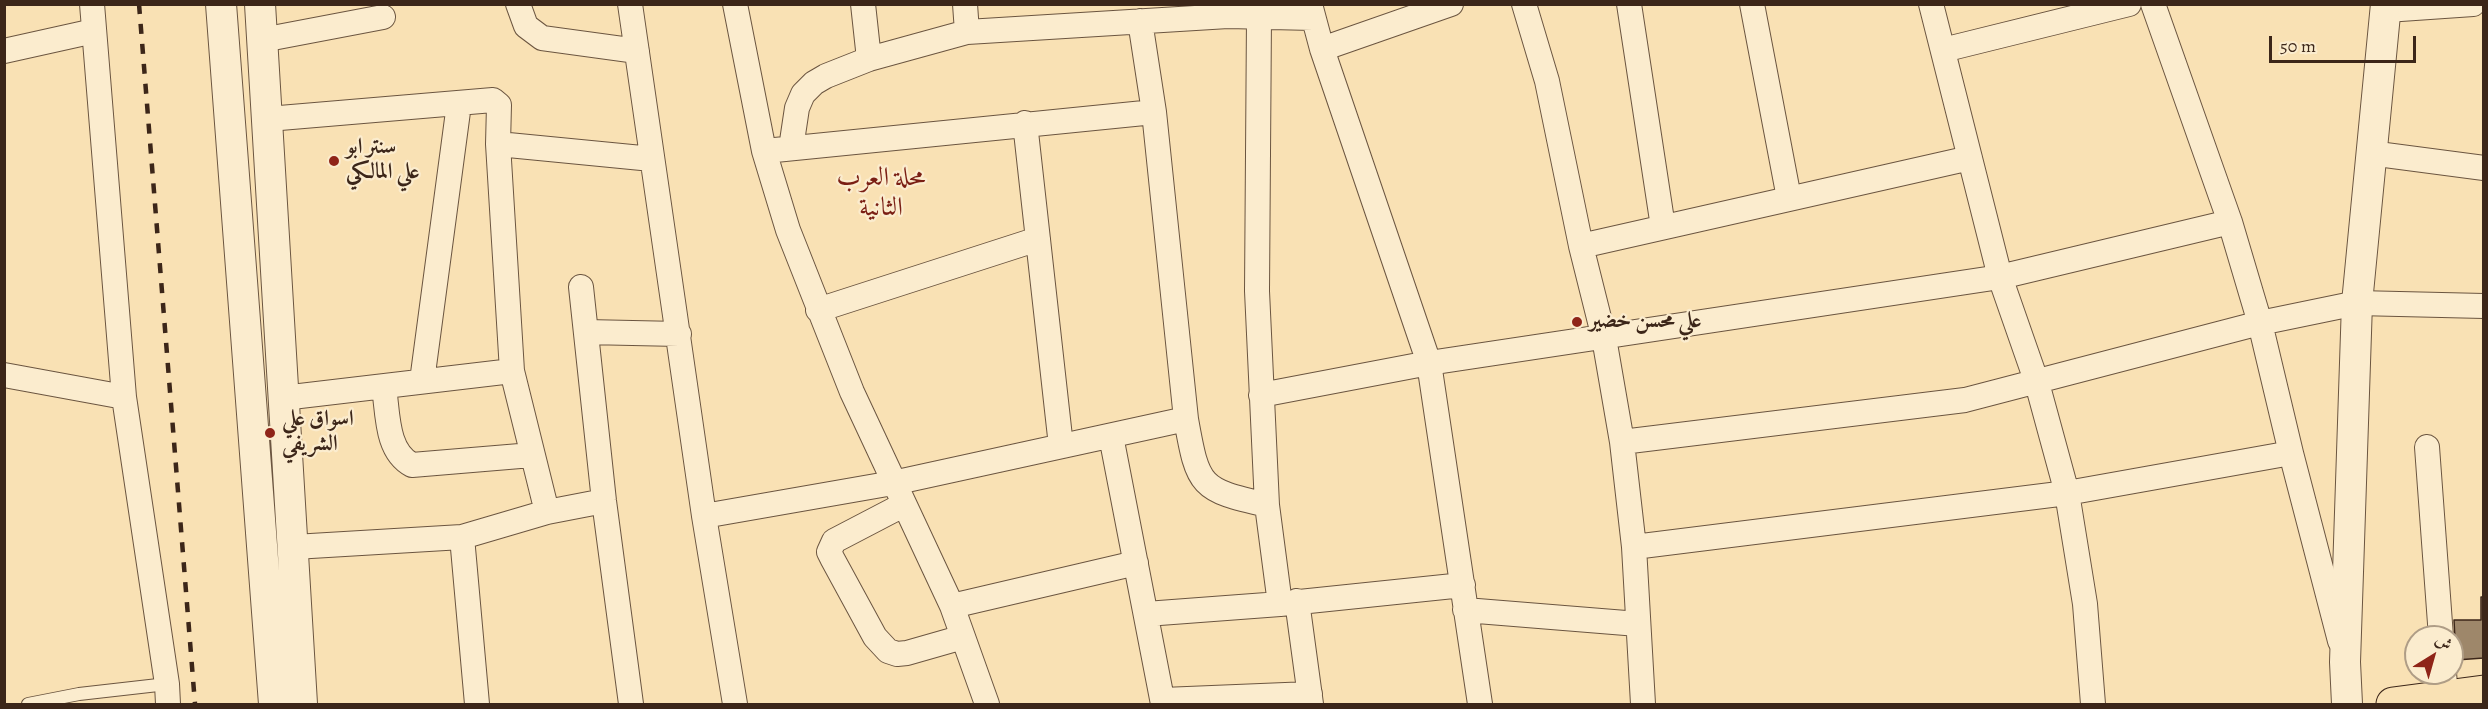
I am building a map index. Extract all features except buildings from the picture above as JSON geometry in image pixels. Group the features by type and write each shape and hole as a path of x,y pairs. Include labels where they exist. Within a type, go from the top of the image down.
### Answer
{"main road":[{"path":"2393,705 2445,685 2484,692"}],"street":[{"path":"92,4 124,397 167,694"},
{"path":"221,4 274,705"},
{"path":"260,4 302,705"},
{"path":"518,4 526,26 542,38 637,51"},
{"path":"630,4 704,516 735,705"},
{"path":"735,4 764,151 788,230 852,392 952,606 987,705"},
{"path":"863,4 869,58"},
{"path":"965,4 967,32"},
{"path":"1322,49 1451,4"},
{"path":"1524,4 1547,81 1581,246 1604,338 1622,442 1634,547 1643,705"},
{"path":"1629,4 1663,227"},
{"path":"1752,4 1789,198"},
{"path":"1931,4 2000,277 2037,383 2067,493 2085,604 2093,705"},
{"path":"1942,50 2129,4"},
{"path":"2153,4 2230,222 2260,323 2345,662"},
{"path":"2347,705 2345,662 2357,303 2386,7 2473,4"},
{"path":"791,148 797,108 803,94 826,75 869,58 967,32 1228,16 1258,17 1312,11 1322,49 1429,363 1480,705"},
{"path":"262,40 382,17"},
{"path":"1111,436 1163,702 1311,699 1267,505 1257,291 1258,17"},
{"path":"1140,21 1154,112 1186,419 1197,472 1219,493 1267,505"},
{"path":"4,51 94,31"},
{"path":"268,119 493,100 499,105 498,144 512,371 547,512"},
{"path":"422,381 459,104"},
{"path":"764,151 1025,123 1154,112"},
{"path":"1025,123 1061,446"},
{"path":"498,144 652,159"},
{"path":"2370,153 2484,168"},
{"path":"1581,246 1970,158"},
{"path":"238,224 274,219"},
{"path":"1261,395 1429,363 2000,277 2230,222"},
{"path":"818,310 1038,239"},
{"path":"581,287 604,501 631,705"},
{"path":"1622,442 1965,400 2260,323 2357,303 2484,306"},
{"path":"586,332 679,333"},
{"path":"283,398 512,371"},
{"path":"4,375 124,397"},
{"path":"384,387 395,451 402,460 412,465 532,455"},
{"path":"704,516 893,483 1186,419"},
{"path":"2427,447 2440,625"},
{"path":"1634,547 2067,493 2291,453"},
{"path":"294,547 462,537 547,512 604,501"},
{"path":"903,505 834,541 830,546 832,558 875,637 888,651 897,654 907,653 963,637"},
{"path":"462,537 477,705"},
{"path":"952,606 1136,563"},
{"path":"1146,614 1288,603 1463,585"},
{"path":"1465,609 1638,624"}],"lane":[{"path":"28,705 79,694 167,694"}],"railway":[{"path":"139,4 195,704"}],"place":[{"name":"سنتر ابو علي المالكي","path":"334,161"},
{"name":"علي محسن خضير","path":"1577,322"},
{"name":"اسواق علي الشريفي","path":"270,433"}],"district":[{"name":"محلة العرب الثانية","path":"881,194"}]}
